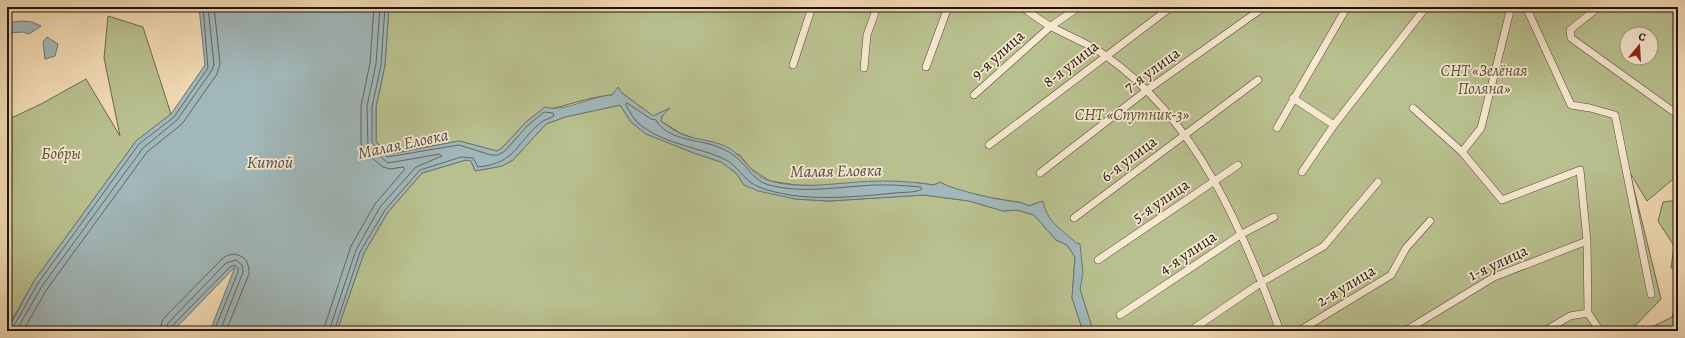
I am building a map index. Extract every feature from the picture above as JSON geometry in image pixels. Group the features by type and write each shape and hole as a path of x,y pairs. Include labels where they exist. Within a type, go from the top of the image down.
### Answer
{"street":[{"path":"793,65 812,7"},
{"path":"864,68 867,35 877,7"},
{"path":"926,67 948,7"},
{"path":"1022,7 1051,26 1106,55 1147,90 1184,135 1215,181 1262,282 1280,331"},
{"name":"9-я улица","path":"974,95 1051,26 1079,7"},
{"name":"8-я улица","path":"989,145 1171,7"},
{"name":"7-я улица","path":"1040,173 1147,90 1264,7"},
{"path":"1277,128 1292,98 1347,7"},
{"path":"1302,172 1334,125 1426,7"},
{"path":"1462,152 1481,128 1511,7"},
{"path":"1526,7 1571,104 1615,115 1651,294"},
{"path":"1603,7 1596,9 1570,30 1571,38 1678,115"},
{"name":"6-я улица","path":"1074,218 1258,80"},
{"path":"1292,98 1334,125"},
{"path":"1413,108 1462,152 1502,200 1580,170 1586,241 1588,313 1600,331"},
{"name":"5-я улица","path":"1098,260 1238,165"},
{"path":"1190,331 1262,282 1324,246 1378,182"},
{"name":"4-я улица","path":"1120,315 1240,235 1274,217"},
{"name":"2-я улица","path":"1299,331 1391,275 1406,248 1430,222"},
{"name":"1-я улица","path":"1405,331 1494,277 1586,241"},
{"path":"1545,331 1570,316 1588,313"}],"green space":[{"path":"389,7 1678,7 1678,175 1647,201 1630,173 1661,299 1630,331 1093,331 1080,289 1081,277 1076,243 1054,225 1045,211 1036,203 1029,206 1020,202 981,196 952,188 940,182 934,185 920,183 844,184 824,186 796,185 770,181 750,168 740,155 680,133 661,121 662,116 669,109 653,116 622,93 592,98 551,109 545,107 525,123 502,148 497,151 459,141 390,154 376,142 376,107 385,65"},
{"name":"Бобры","path":"108,16 143,27 171,114 136,141 34,281 7,329 7,120 41,104 86,79 120,136 104,58"},
{"path":"620,105 631,122 646,134 721,162 736,173 744,185 795,199 829,201 924,195 969,201 1003,211 1017,210 1034,215 1056,240 1067,245 1075,257 1072,298 1083,331 337,331 364,253 388,212 422,173 466,160 471,161 475,171 502,166 513,160 546,124 565,117"},
{"path":"1678,200 1678,268 1671,268 1674,246 1658,221 1663,202"},
{"path":"1678,297 1678,331 1649,331 1650,328 1672,317"}],"water":[{"name":"Китой","path":"199,7 389,7 385,65 376,107 376,142 390,154 459,141 497,151 502,148 525,123 545,107 560,108 595,98 612,95 618,87 622,93 653,116 670,108 662,116 661,121 673,130 692,138 714,142 725,146 737,154 757,175 770,181 792,185 825,185 868,181 887,181 934,185 940,182 971,193 1020,202 1029,206 1043,201 1048,215 1056,225 1076,243 1080,244 1083,273 1080,289 1093,331 1083,331 1072,298 1075,257 1067,245 1056,240 1034,215 1017,210 1003,211 969,201 924,195 829,201 795,199 758,191 744,185 736,173 721,162 646,134 631,122 620,105 565,117 546,124 513,160 502,166 475,171 471,161 466,160 422,173 388,212 364,253 337,331 210,331 235,267 173,331 7,331 34,281 136,141 171,114 205,65"},
{"path":"23,21 32,22 41,26 29,34 23,32 7,33 7,23"},
{"path":"47,37 58,44 55,56 45,59 43,42"}],"park label":[{"name":"СНТ «Зелёная Поляна»","path":"1484,80"},
{"name":"СНТ «Спутник-3»","path":"1132,115"}],"water label":[{"name":"Малая Еловка","path":"403,144"},
{"name":"Малая Еловка","path":"836,171"}]}
